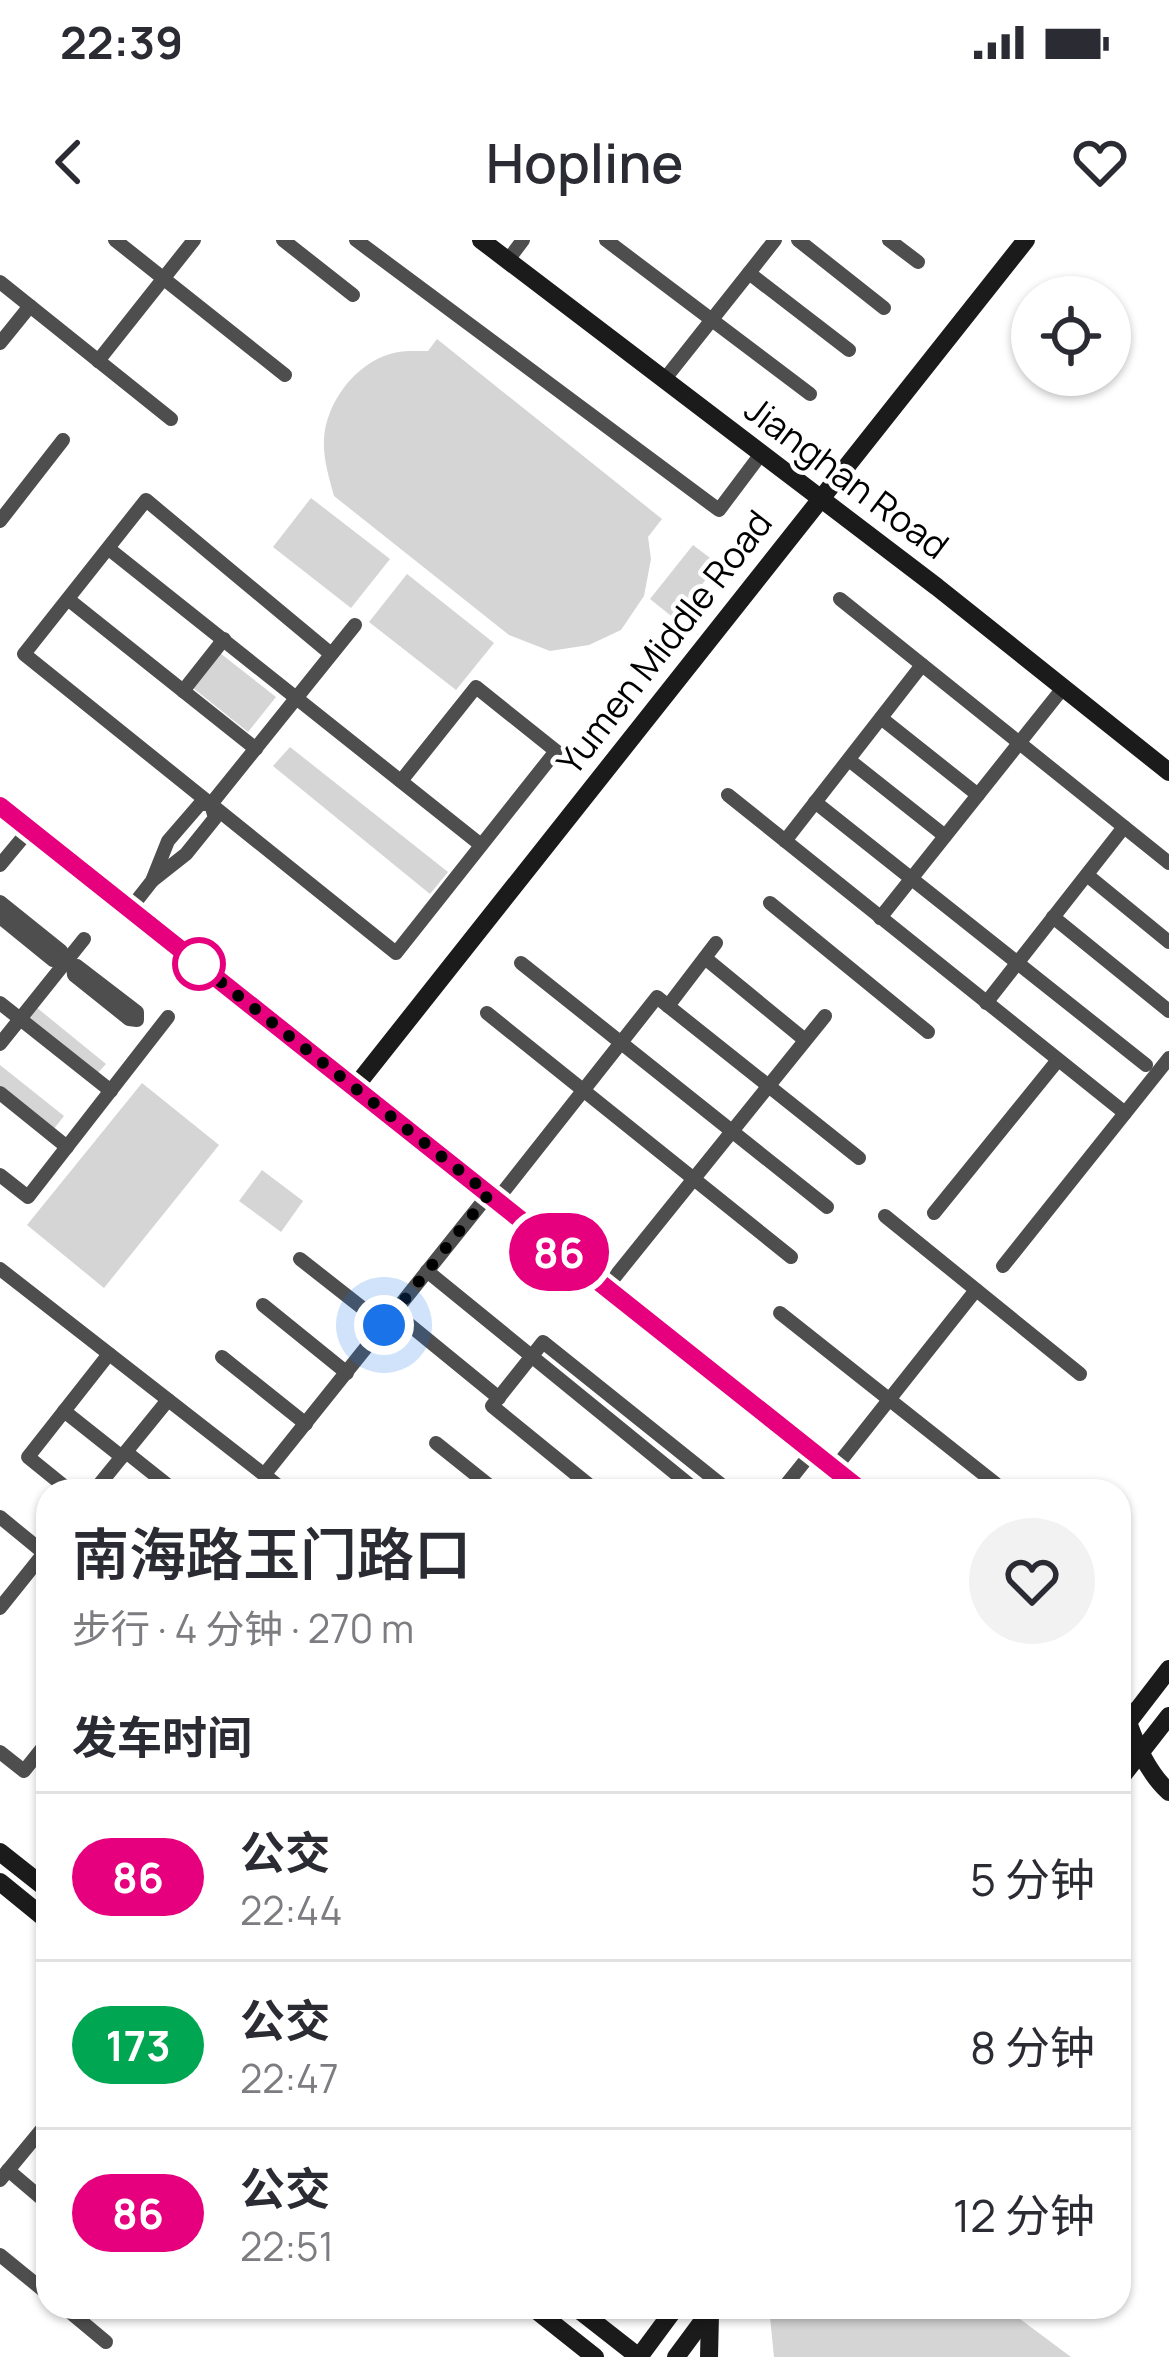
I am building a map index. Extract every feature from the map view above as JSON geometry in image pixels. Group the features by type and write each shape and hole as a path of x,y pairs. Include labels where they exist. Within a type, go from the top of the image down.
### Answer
{"street":[{"path":"115,240 286,375"},
{"path":"98,361 194,240"},
{"path":"284,240 353,295"},
{"path":"356,240 718,510 761,454"},
{"name":"Jianghan Road","path":"481,240 937,587 1169,772"},
{"path":"508,260 524,240"},
{"path":"606,240 810,394"},
{"path":"664,380 775,240"},
{"path":"798,240 884,308"},
{"path":"890,240 918,262"},
{"name":"Yumen Middle Road","path":"355,1087 1026,240"},
{"path":"749,272 850,350"},
{"path":"0,282 171,419"},
{"path":"0,343 30,306"},
{"path":"0,521 63,440"},
{"path":"331,654 146,500 24,654 396,953 556,751 476,687 401,781"},
{"path":"109,548 482,845"},
{"path":"840,599 1169,863"},
{"path":"69,600 256,748"},
{"path":"211,804 355,625"},
{"path":"183,691 224,639"},
{"path":"785,841 922,665"},
{"path":"880,918 1063,688"},
{"path":"881,718 977,795"},
{"path":"848,760 945,836"},
{"path":"728,795 1125,1113"},
{"path":"815,802 1146,1065"},
{"path":"130,909 152,880 168,841 200,804 211,804"},
{"path":"0,806 848,1479"},
{"path":"986,1003 1124,827"},
{"path":"0,865 30,829"},
{"path":"1087,875 1169,942"},
{"path":"0,902 61,951 67,963"},
{"path":"770,903 928,1032"},
{"path":"0,917 53,960 81,967 137,1012 137,1020 155,1034"},
{"path":"1054,917 1169,1011"},
{"path":"0,1044 84,939"},
{"path":"668,1006 716,944"},
{"path":"705,958 805,1040"},
{"path":"521,963 827,1207"},
{"path":"264,1475 657,997 859,1158"},
{"path":"0,1003 111,1091"},
{"path":"487,1013 791,1257"},
{"path":"605,1289 825,1016"},
{"path":"0,1175 28,1197 168,1017"},
{"path":"1003,1266 1169,1058"},
{"path":"934,1213 1058,1060"},
{"path":"0,1093 67,1147"},
{"path":"885,1216 1080,1374"},
{"path":"299,1259 499,1398"},
{"path":"0,1269 269,1479"},
{"path":"428,1271 682,1479"},
{"path":"835,1468 976,1290"},
{"path":"263,1305 346,1372"},
{"path":"780,1313 990,1479"},
{"path":"579,1479 492,1406 543,1342 714,1479"},
{"path":"55,1479 28,1457 109,1354"},
{"path":"222,1357 306,1424"},
{"path":"104,1479 168,1400"},
{"path":"64,1411 158,1479"},
{"path":"436,1443 481,1479"},
{"path":"791,1479 813,1451"},
{"path":"0,1517 36,1544"},
{"path":"0,1608 36,1563"},
{"path":"1131,1718 1169,1669"},
{"path":"1131,1765 1169,1716"},
{"path":"1131,1738 1154,1778 1169,1792"},
{"path":"0,1752 24,1772 36,1756"},
{"path":"0,1852 36,1880"},
{"path":"0,1882 36,1911"},
{"path":"36,2136 4,2175 36,2196"},
{"path":"0,2255 36,2284"},
{"path":"78,2319 106,2342"},
{"path":"547,2319 595,2357"},
{"path":"590,2319 639,2357 667,2319"},
{"path":"676,2357 704,2319"},
{"path":"709,2357 711,2319"},
{"path":"560,2330 567,2357"}],"shaded area":[{"path":"437,339 662,519 648,537 651,559 644,596 621,630 589,645 550,651 509,635 334,496 324,439 337,399 365,366 399,352 428,351"},
{"path":"311,498 390,559 351,608 273,547"},
{"path":"693,545 718,564 675,619 650,599"},
{"path":"407,574 494,643 456,690 369,622"},
{"path":"220,653 276,697 248,732 193,688"},
{"path":"290,747 448,872 430,894 273,766"},
{"path":"36,1007 106,1064 95,1076 26,1019"},
{"path":"0,1065 64,1116 53,1130 0,1087"},
{"path":"142,1083 219,1145 104,1288 27,1225"},
{"path":"262,1170 303,1201 281,1232 239,1201"},
{"path":"770,2319 1020,2319 1071,2357 774,2357"}],"bus line":[{"name":"86","path":"0,806 847,1479"}],"route":[{"path":"199,964 193,960 489,1194 384,1325"}]}
